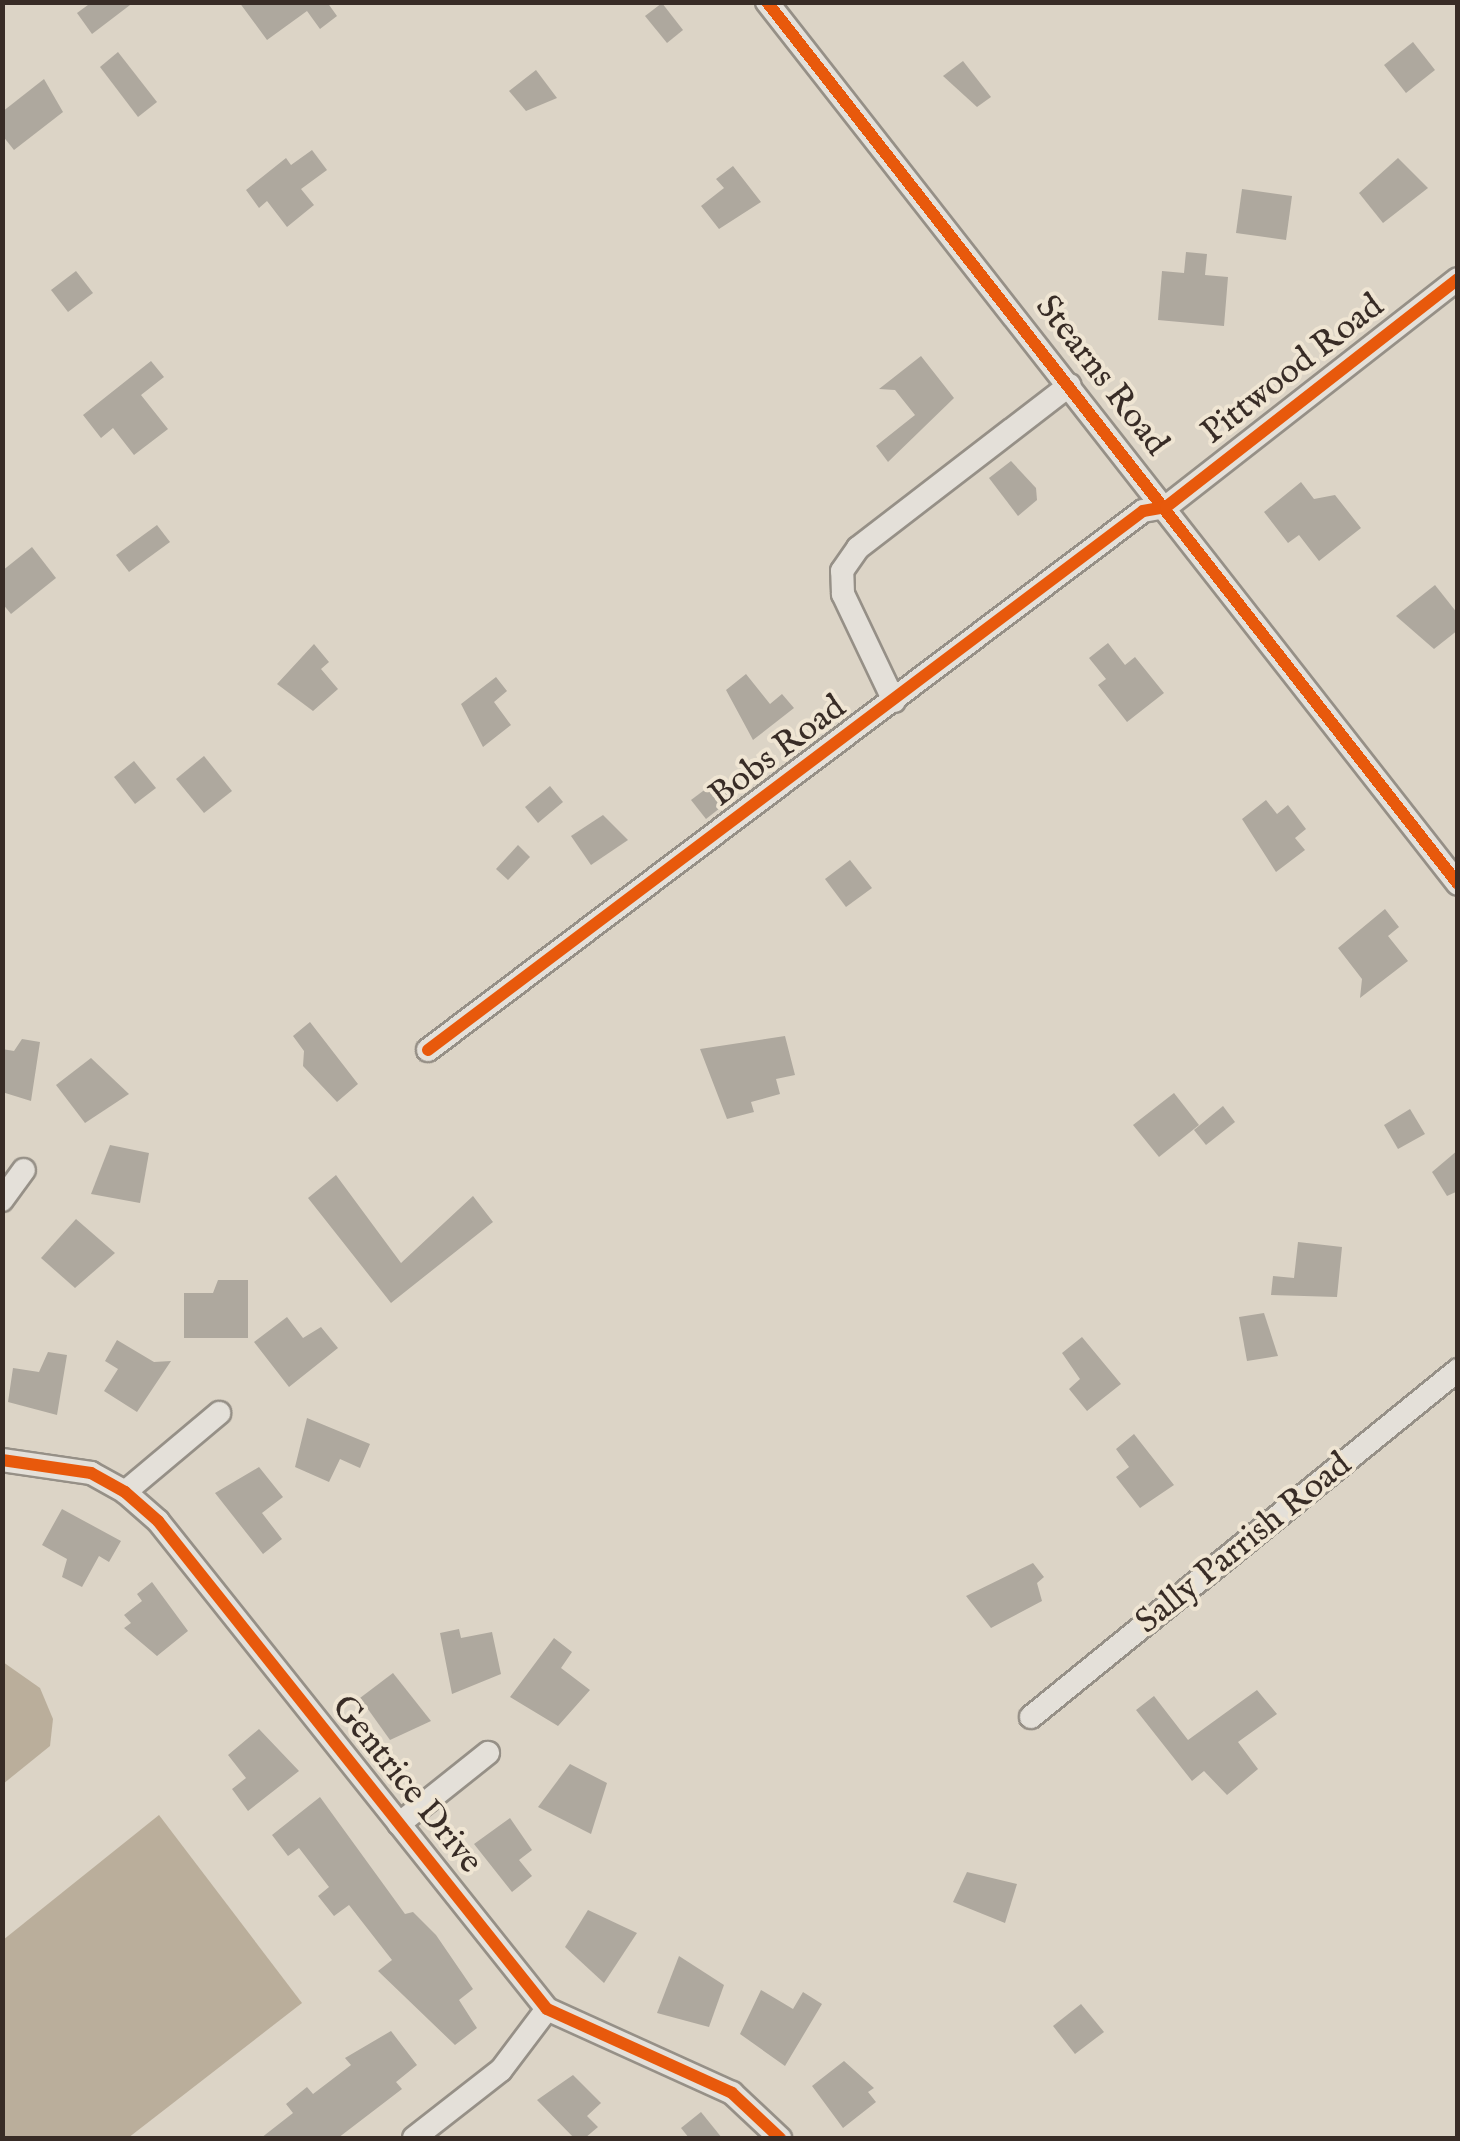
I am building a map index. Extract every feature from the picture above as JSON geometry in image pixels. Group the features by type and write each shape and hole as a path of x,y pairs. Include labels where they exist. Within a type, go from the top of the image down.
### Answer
{"street":[{"name":"Stearns Road","path":"767,2 1458,884"},
{"name":"Pittwood Road","path":"1166,508 1458,279"},
{"path":"894,701 843,594 842,571 858,548 1070,385"},
{"name":"Bobs Road","path":"428,1050 1143,510 1166,508"},
{"path":"2,1200 24,1170"},
{"name":"Sally Parrish Road","path":"1030,1717 1458,1370"},
{"path":"125,1492 219,1414"},
{"name":"Gentrice Drive","path":"2,1460 91,1474 125,1492 158,1521 547,2009 732,2094 780,2138"},
{"path":"399,1824 488,1754"},
{"path":"414,2138 501,2070 547,2009"}],"shaded area":[{"path":"3,1662 40,1688 53,1719 50,1746 3,1784"},
{"path":"159,1815 302,2003 128,2138 3,2138 3,1940"}],"building":[{"path":"92,2 134,2 92,34 77,13"},
{"path":"239,2 327,2 337,16 320,29 307,11 267,40"},
{"path":"662,3 683,30 667,43 645,16"},
{"path":"1413,42 1435,70 1406,93 1384,65"},
{"path":"118,52 157,102 138,117 100,67"},
{"path":"963,61 991,97 977,107 943,76"},
{"path":"536,70 557,98 526,111 509,91"},
{"path":"44,79 63,112 14,150 2,135 2,112"},
{"path":"312,150 327,170 301,189 314,205 287,227 267,201 259,208 246,190 286,158 291,165"},
{"path":"1398,158 1428,188 1383,223 1359,193"},
{"path":"733,166 761,202 719,229 701,206 724,188 716,179"},
{"path":"1242,189 1292,196 1286,240 1236,233"},
{"path":"1186,252 1207,254 1205,275 1228,277 1224,326 1158,320 1162,271 1184,273"},
{"path":"76,271 93,293 68,312 51,290"},
{"path":"921,356 954,398 888,462 876,446 915,415 895,390 879,389"},
{"path":"151,361 164,377 141,395 168,429 134,455 113,428 101,438 83,415"},
{"path":"1011,461 1036,488 1037,500 1018,516 989,478"},
{"path":"1301,482 1314,499 1335,495 1361,528 1319,561 1299,535 1288,543 1264,512"},
{"path":"157,525 170,542 129,572 116,555"},
{"path":"32,547 56,578 11,614 2,603 2,571"},
{"path":"1435,585 1458,614 1458,630 1434,649 1396,616"},
{"path":"1108,643 1125,665 1135,657 1164,693 1127,722 1098,685 1106,679 1089,658"},
{"path":"314,644 329,662 321,669 338,689 313,711 277,684"},
{"path":"746,674 770,704 782,694 794,708 753,740 726,690"},
{"path":"496,677 507,691 494,702 511,725 483,747 461,704"},
{"path":"204,756 232,791 204,813 176,779"},
{"path":"134,761 156,788 135,804 114,777"},
{"path":"719,779 734,797 706,819 691,800"},
{"path":"550,786 563,802 538,823 525,807"},
{"path":"1266,800 1277,814 1288,805 1306,829 1295,838 1305,850 1276,872 1242,819"},
{"path":"603,815 628,840 591,865 571,836"},
{"path":"518,845 530,857 508,880 496,869"},
{"path":"850,860 872,888 846,907 825,879"},
{"path":"1385,909 1399,927 1388,936 1408,961 1360,998 1362,979 1338,948"},
{"path":"310,1022 358,1084 337,1102 303,1066 304,1051 293,1036"},
{"path":"785,1036 795,1075 776,1079 780,1094 751,1102 754,1112 727,1119 700,1049"},
{"path":"22,1039 40,1042 31,1101 2,1092 2,1049 14,1051"},
{"path":"91,1058 129,1094 85,1123 56,1085"},
{"path":"1174,1093 1199,1125 1159,1157 1133,1125"},
{"path":"1223,1106 1235,1122 1206,1145 1194,1130"},
{"path":"1410,1109 1425,1134 1398,1149 1384,1125"},
{"path":"110,1145 149,1153 140,1203 91,1194"},
{"path":"1458,1150 1458,1191 1447,1196 1432,1172"},
{"path":"336,1175 401,1263 473,1196 493,1222 391,1303 308,1198"},
{"path":"76,1219 115,1253 75,1288 41,1258"},
{"path":"1298,1242 1342,1247 1337,1297 1271,1295 1273,1276 1294,1278"},
{"path":"218,1280 248,1280 248,1338 184,1338 184,1293 213,1293"},
{"path":"1264,1313 1278,1356 1247,1361 1239,1317"},
{"path":"287,1317 303,1338 321,1327 338,1348 289,1387 254,1342"},
{"path":"1082,1337 1121,1384 1087,1411 1069,1389 1080,1379 1062,1353"},
{"path":"117,1340 154,1362 171,1361 137,1412 104,1391 118,1369 105,1361"},
{"path":"48,1352 67,1355 57,1415 8,1402 13,1368 39,1372"},
{"path":"307,1418 370,1444 360,1468 340,1459 329,1482 295,1467"},
{"path":"1134,1434 1174,1485 1140,1508 1116,1477 1129,1467 1116,1449"},
{"path":"259,1467 283,1497 262,1513 282,1539 263,1554 215,1493"},
{"path":"62,1509 121,1541 109,1562 99,1556 82,1587 62,1577 67,1559 42,1545"},
{"path":"1033,1563 1044,1577 1037,1583 1042,1601 991,1628 966,1596"},
{"path":"152,1582 188,1631 157,1656 124,1628 131,1623 124,1615 142,1601 137,1594"},
{"path":"459,1629 461,1638 492,1632 501,1674 452,1694 440,1633"},
{"path":"554,1638 572,1652 561,1668 590,1690 558,1726 510,1697"},
{"path":"393,1673 431,1721 390,1740 360,1698"},
{"path":"1257,1690 1277,1714 1238,1742 1258,1769 1227,1795 1204,1771 1192,1781 1136,1710 1154,1696 1188,1740"},
{"path":"259,1729 299,1771 248,1811 232,1789 246,1778 228,1755"},
{"path":"570,1764 607,1783 591,1834 538,1807"},
{"path":"320,1797 405,1914 413,1912 436,1935 473,1989 459,2000 477,2028 455,2045 378,1971 392,1960 349,1905 334,1916 318,1896 329,1887 299,1848 288,1856 272,1835"},
{"path":"510,1818 532,1850 519,1860 532,1876 512,1892 474,1844"},
{"path":"967,1872 1017,1884 1005,1923 953,1902"},
{"path":"588,1910 637,1933 604,1983 565,1947"},
{"path":"679,1956 724,1985 709,2027 657,2013"},
{"path":"761,1990 793,2009 803,1992 822,2004 785,2066 740,2034"},
{"path":"1081,2004 1104,2032 1075,2054 1053,2026"},
{"path":"391,2031 417,2065 396,2082 402,2089 338,2138 261,2138 293,2113 286,2104 307,2087 313,2094 351,2065 345,2058"},
{"path":"844,2061 874,2088 868,2092 876,2102 843,2128 812,2086"},
{"path":"573,2075 601,2103 587,2116 598,2127 585,2138 574,2138 537,2100"},
{"path":"701,2112 722,2138 689,2138 681,2128"}],"cycle path":[{"path":"767,2 1458,884"},
{"path":"428,1050 1143,511 1166,507 1458,279"},
{"path":"2,1460 91,1473 125,1492 158,1521 547,2009 732,2093 780,2138"}]}
